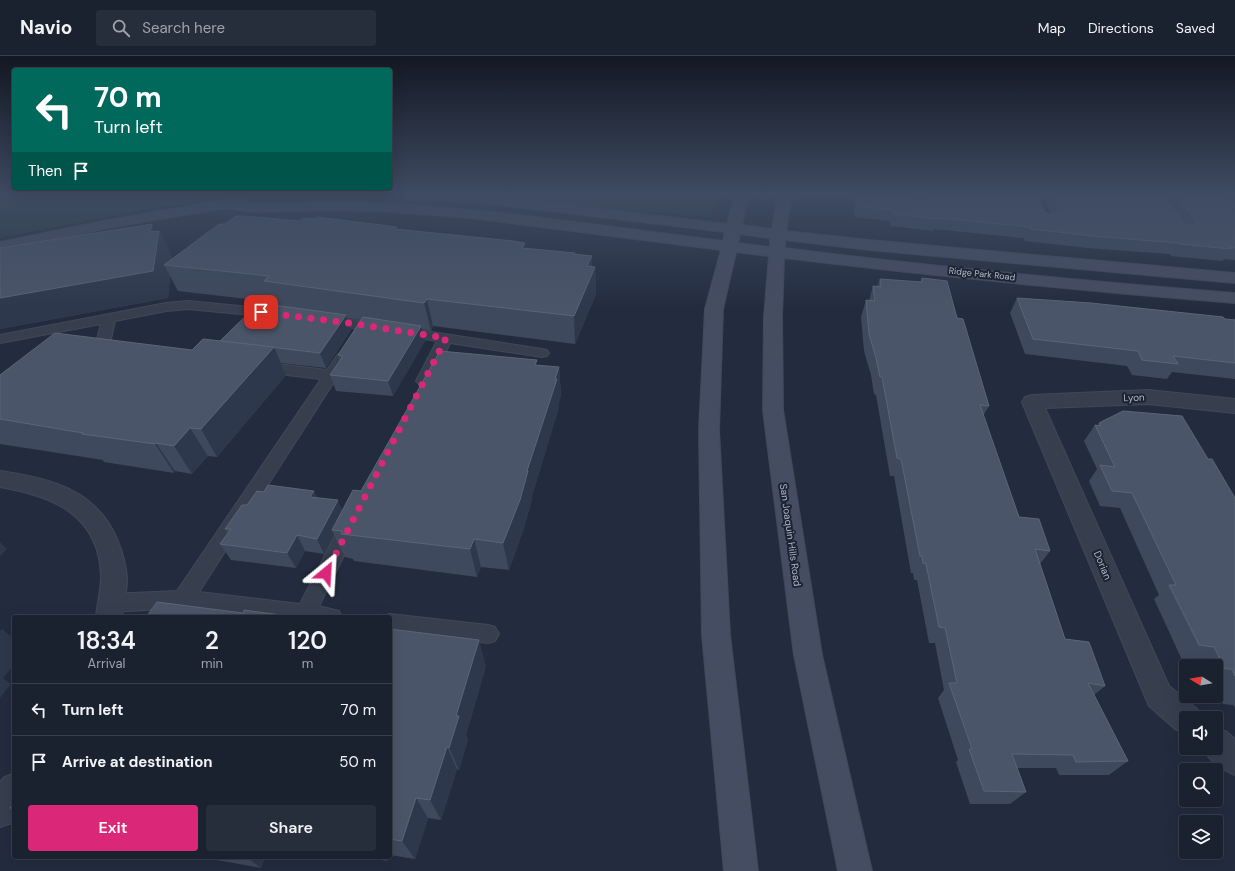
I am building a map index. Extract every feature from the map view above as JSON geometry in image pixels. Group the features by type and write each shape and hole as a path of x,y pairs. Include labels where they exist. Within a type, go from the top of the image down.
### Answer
{"street":[{"path":"0,247 70,232"},
{"path":"676,232 732,237"},
{"path":"700,232 732,237"},
{"path":"733,232 714,309 709,430 716,635 741,871"},
{"name":"Ridge Park Road","path":"732,237 778,234 868,245 1235,278"},
{"name":"San Joaquin Hills Road","path":"778,234 773,317 773,410 808,655 855,871"},
{"name":"Ridge Park Road","path":"732,237 777,251 873,263 1147,291 1235,298"},
{"name":"Lyon","path":"1032,402 1148,397 1235,406"},
{"name":"Dorian","path":"1032,402 1159,696 1179,713"},
{"path":"0,479 18,481 55,491 84,508 100,527 110,549 114,576 109,610"},
{"path":"1223,749 1235,759"},
{"path":"0,811 12,792"}],"lane":[{"path":"0,339 166,307 188,305 283,314"},
{"path":"109,318 104,339 108,348 132,351"},
{"path":"313,318 357,336 446,338 542,353"},
{"path":"184,599 357,336"},
{"path":"417,395 446,338"},
{"path":"247,365 331,375"},
{"path":"305,614 359,508"},
{"path":"109,610 184,599 314,615"},
{"path":"392,623 488,634"}],"green space":[{"path":"0,232 30,232 0,238"}],"building":[{"path":"101,232 159,232 153,271 0,298 0,248"},
{"path":"208,232 425,232 513,241 525,243 522,248 592,256 587,266 595,267 574,316 427,299 424,303 264,281 269,276 164,265"},
{"path":"1058,232 1235,232 1235,248 1230,247 1231,249"},
{"path":"922,278 947,281 957,318 963,319 989,406 980,405 1019,517 1039,519 1050,551 1035,549 1065,639 1089,642 1105,686 1088,683 1128,761 1076,762 1073,755 1012,754 1026,792 984,791 969,749 972,749 949,683 957,683 945,628 939,627 926,564 923,563 922,556 920,556 901,459 897,458 882,377 880,377 869,334 866,300 875,301 873,286 881,287 880,279 922,282"},
{"path":"1017,298 1091,303 1223,317 1225,319 1235,320 1235,363 1173,356 1178,364 1142,360 1138,351 1033,339"},
{"path":"259,303 346,315 320,353 220,341"},
{"path":"363,317 421,326 388,381 330,375 343,356 338,355"},
{"path":"55,333 192,350 203,339 274,347 201,429 190,428 174,446 82,434 83,433 0,419 0,375"},
{"path":"440,351 537,360 535,365 559,367 555,379 557,379 527,471 520,500 503,543 474,539 470,549 341,534 342,531 332,530 353,490 361,491"},
{"path":"1123,411 1182,416 1208,459 1212,459 1235,498 1235,676 1232,669 1225,669 1223,659 1220,659 1214,647 1199,645 1169,585 1176,585 1132,493 1112,491 1100,465 1115,467 1095,425 1101,426 1099,423"},
{"path":"268,485 314,491 310,497 338,500 317,539 297,535 287,553 220,544 231,529 225,529 242,505 247,505 257,491 264,492"},
{"path":"157,602 243,613 244,610 281,615 147,615"},
{"path":"392,629 479,640 456,716 459,716 449,748 447,747 430,800 416,798 402,841 392,839"}],"route":[{"path":"261,312 349,323 446,338 326,573"}]}
